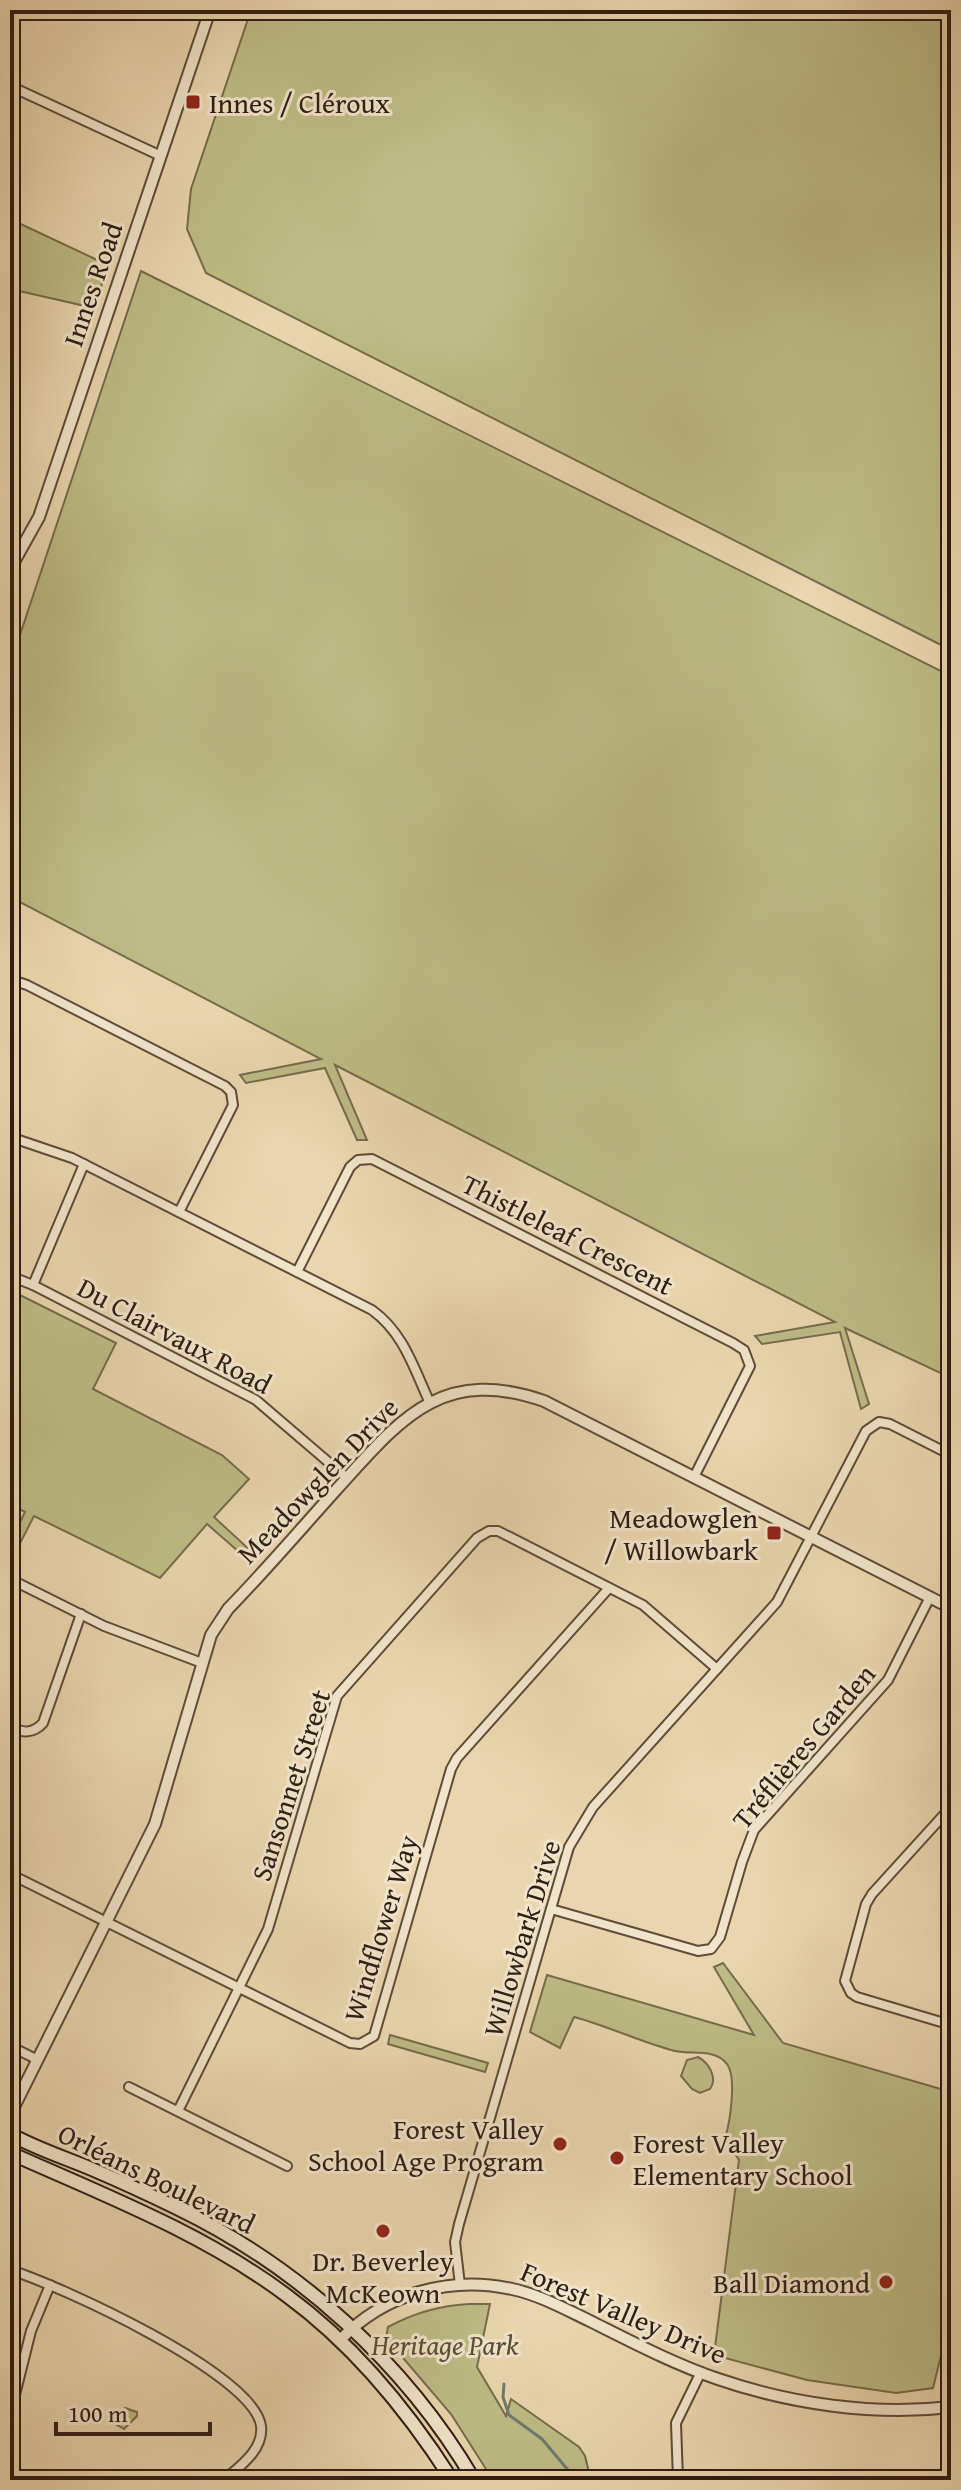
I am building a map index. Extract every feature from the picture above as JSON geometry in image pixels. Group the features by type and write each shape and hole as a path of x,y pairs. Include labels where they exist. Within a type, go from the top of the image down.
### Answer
{"main road":[{"name":"Orléans Boulevard","path":"10,2134 144,2193 224,2233 286,2274 352,2327 426,2410 474,2480"},
{"name":"Orléans Boulevard","path":"10,2153 161,2221 217,2250 279,2290 340,2340 400,2406 452,2480"}],"street":[{"name":"Innes Road","path":"10,569 39,517 210,10"},
{"path":"10,86 161,156"},
{"path":"10,983 27,985 217,1081 231,1092 233,1105 179,1212"},
{"path":"10,1137 84,1164 372,1310 392,1327 405,1347 430,1403"},
{"name":"Thistleleaf Crescent","path":"297,1272 350,1167 358,1160 372,1159 733,1343 744,1350 750,1366 694,1477"},
{"path":"33,1285 84,1164"},
{"name":"Du Clairvaux Road","path":"10,1276 256,1400 347,1478"},
{"name":"Meadowglen Drive","path":"10,2115 155,1824 211,1635 228,1609 401,1420 430,1403 466,1392 491,1390 524,1395 549,1404 951,1608"},
{"name":"Willowbark Drive","path":"460,2285 455,2242 459,2224 569,1847 593,1807 777,1602 866,1431 879,1422 890,1424 951,1455"},
{"name":"Sansonnet Street","path":"178,2111 268,1929 337,1696 477,1538 489,1531 498,1531 609,1588 654,1613 717,1669"},
{"path":"10,1579 132,1638 202,1663"},
{"name":"Windflower Way","path":"10,1874 350,2043 360,2044 374,2036 451,1769 457,1758 609,1588"},
{"name":"Tréflières Garden","path":"551,1909 698,1951 711,1949 720,1937 754,1830 888,1680 930,1597"},
{"path":"10,1727 25,1732 43,1723 81,1614"},
{"path":"951,1807 872,1894 866,1904 845,1981 857,1997 951,2025"},
{"path":"10,2046 38,2060"},
{"path":"129,2087 287,2166"},
{"path":"10,2270 50,2285 163,2341 225,2382 253,2408 261,2424 259,2439 250,2457 224,2480"},
{"path":"10,2415 31,2331 50,2285"},
{"name":"Forest Valley Drive","path":"340,2340 369,2315 405,2296 444,2285 494,2286 531,2294 701,2372 803,2401 887,2411 951,2407"},
{"path":"678,2480 676,2423 701,2372"}],"green space":[{"path":"251,10 951,10 951,650 206,273 187,229 191,189"},
{"path":"10,219 108,265 94,308 10,289"},
{"path":"141,271 951,676 951,1378 845,1328 869,1404 861,1409 840,1332 762,1344 755,1336 835,1322 335,1065 367,1140 357,1140 325,1068 246,1083 240,1075 321,1059 10,897 10,665"},
{"path":"10,1290 116,1343 93,1389 222,1455 249,1479 214,1517 253,1553 247,1559 207,1524 160,1578 34,1516 10,1563 10,1543 25,1512 10,1504"},
{"path":"723,1963 783,2043 951,2092 951,2315 933,2388 896,2393 807,2380 714,2355 739,2160 725,2138 732,2089 727,2064 716,2056 675,2051 574,2017 560,2048 530,2032 547,1975 754,2035 714,1967"},
{"path":"390,2035 488,2063 485,2072 388,2044"},
{"path":"698,2057 706,2063 713,2076 710,2089 700,2093 681,2076 687,2060"},
{"name":"Heritage Park","path":"490,2304 477,2367 506,2416 511,2399 579,2447 585,2456 591,2480 493,2480 451,2414 386,2338 388,2327 428,2311 459,2305"},
{"path":"125,2408 137,2412 137,2416 124,2429 117,2425 117,2421"}],"waterway":[{"path":"504,2384 503,2397 509,2415 542,2439 573,2480"}],"place":[{"name":"Innes / Cléroux","path":"193,102"},
{"name":"Meadowglen / Willowbark","path":"774,1533"},
{"name":"Forest Valley School Age Program","path":"560,2144"},
{"name":"Forest Valley Elementary School","path":"617,2158"},
{"name":"Dr. Beverley McKeown","path":"383,2231"},
{"name":"Ball Diamond","path":"886,2282"}]}
